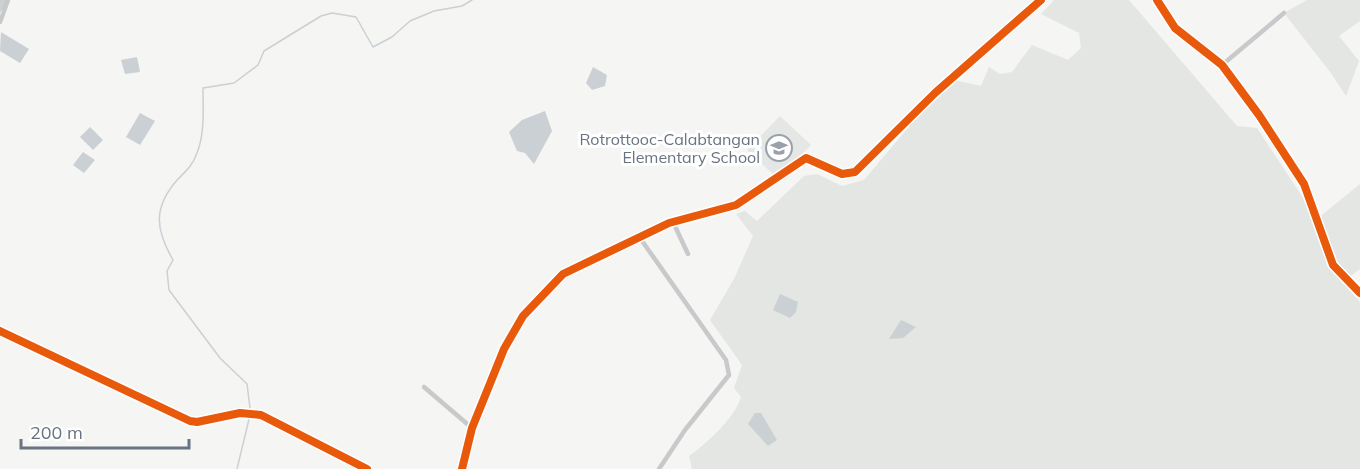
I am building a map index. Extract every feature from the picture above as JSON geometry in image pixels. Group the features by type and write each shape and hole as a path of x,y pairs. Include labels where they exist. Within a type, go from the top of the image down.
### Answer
{"street":[{"path":"0,22 9,0"},
{"path":"462,469 472,428 504,349 523,316 563,274 673,222 736,205 806,158 842,174 855,172 935,93 1041,0"},
{"path":"1157,0 1175,28 1222,65 1259,115 1304,184 1333,265 1360,293"},
{"path":"1222,65 1284,13"},
{"path":"673,222 688,254"},
{"path":"640,238 726,360 729,375 685,429 659,469"},
{"path":"0,331 190,421 197,422 240,412 261,415 367,469"},
{"path":"424,387 472,428"}],"shaded area":[{"path":"1054,0 1129,0 1237,126 1257,128 1317,219 1360,184 1360,269 1348,278 1333,265 1318,224 1327,266 1360,302 1360,469 692,469 689,456 726,422 741,397 734,388 742,365 710,320 734,279 753,236 736,214 745,211 757,221 804,176 817,174 842,186 864,180 929,103 954,80 981,86 989,67 1000,74 1012,72 1032,45 1068,60 1081,48 1079,33 1041,14"},
{"path":"1307,0 1360,0 1360,21 1339,36 1359,61 1346,96 1284,13"},
{"path":"1,32 29,49 20,63 0,51"},
{"path":"137,57 140,72 125,74 121,60"},
{"path":"593,67 607,75 605,86 592,90 586,83"},
{"path":"545,111 552,131 534,164 525,153 517,151 509,132 522,120"},
{"path":"140,113 155,121 140,145 126,137"},
{"name":"Rotrottooc-Calabtangan Elementary School","path":"780,116 811,145 778,179 747,150"},
{"path":"90,127 103,140 93,150 80,137"},
{"path":"83,152 95,160 84,173 73,165"},
{"path":"780,294 798,302 796,312 790,318 773,310"},
{"path":"901,320 916,327 903,338 889,339"},
{"path":"755,413 761,413 777,440 768,446 748,424"}],"waterway":[{"path":"2,5 4,0"},
{"path":"250,408 247,384 220,358 169,290 167,271 173,260 163,238 159,218 164,199 191,164 200,145 203,88 234,83 258,65 264,51 321,16 332,13 356,17 373,47 392,37 410,21 434,11 462,6 472,0"},
{"path":"0,12 2,5"},
{"path":"237,469 250,415"}],"cycle path":[{"path":"462,469 472,428 504,349 523,316 563,274 669,223 736,205 806,158 842,174 855,172 935,93 1041,0"},
{"path":"1157,0 1175,28 1222,65 1259,115 1304,184 1333,265 1360,293"},
{"path":"0,331 190,421 197,422 240,413 261,415 367,469"}],"place":[{"name":"Rotrottooc-Calabtangan Elementary School","path":"779,148"}]}
